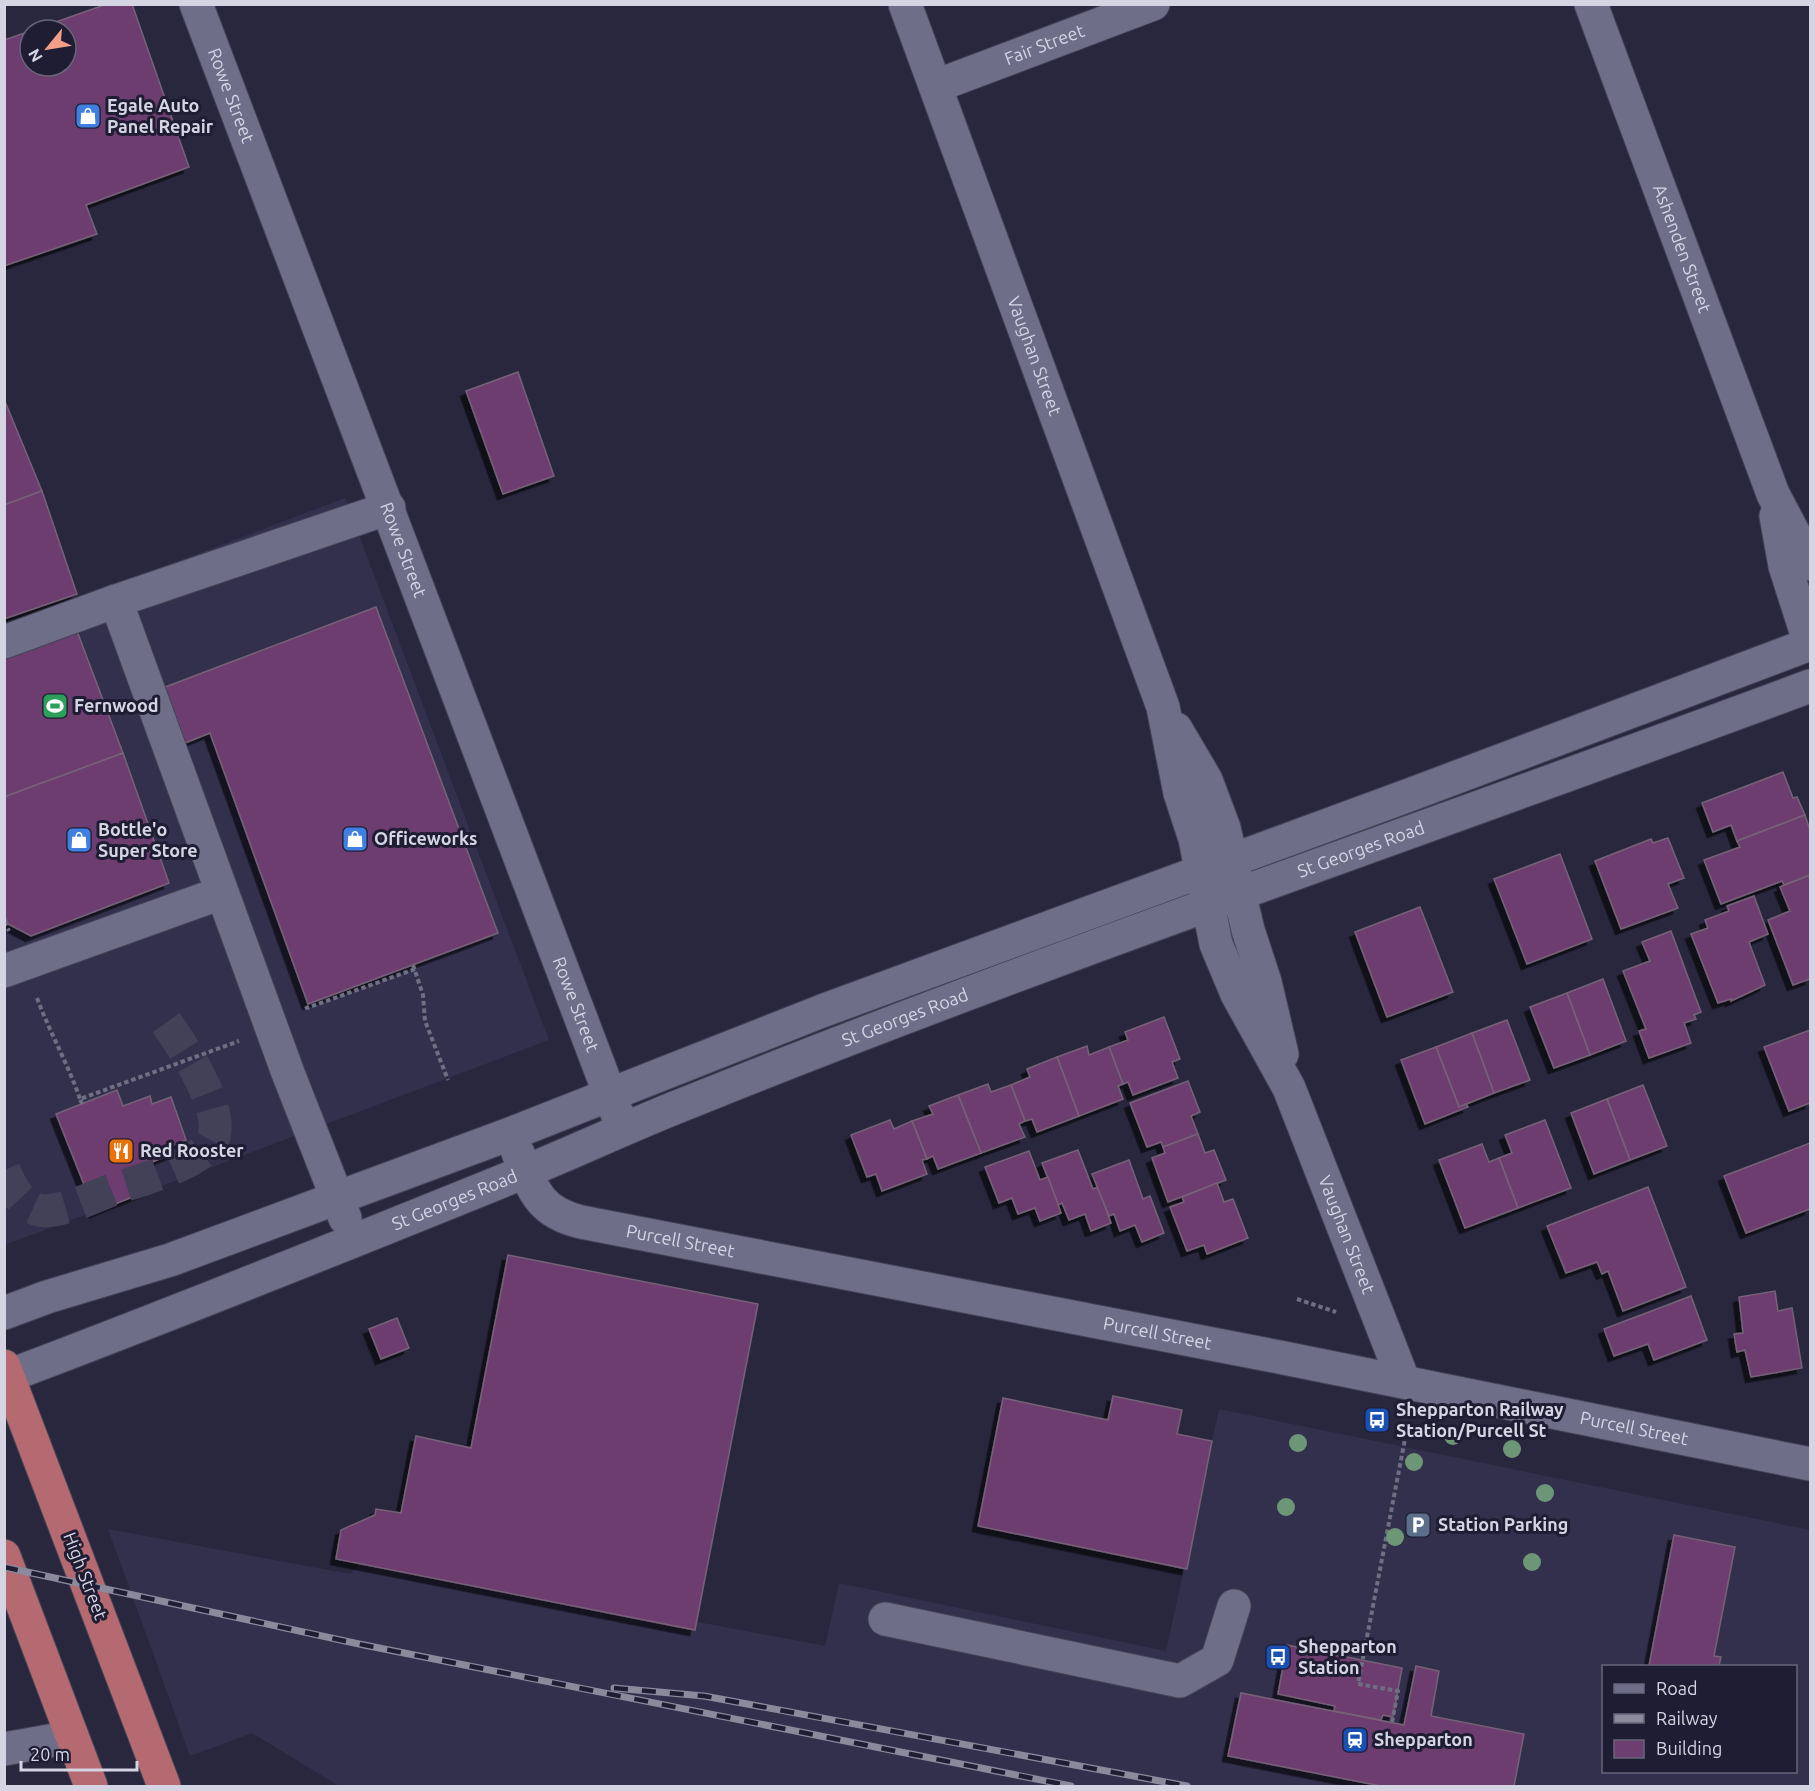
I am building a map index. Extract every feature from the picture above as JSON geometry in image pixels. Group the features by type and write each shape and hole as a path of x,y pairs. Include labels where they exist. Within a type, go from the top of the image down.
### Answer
{"highway":[{"name":"High Street","path":"6,1373 164,1786"},
{"path":"4,1556 91,1786"}],"street":[{"name":"Rowe Street","path":"196,4 623,1130"},
{"name":"Vaughan Street","path":"905,4 1163,707 1180,793 1195,839 1206,906 1216,944 1236,994 1289,1088 1404,1382"},
{"name":"Fair Street","path":"936,86 1153,4"},
{"name":"Ashenden Street","path":"1592,4 1773,494 1810,564"},
{"name":"Ashenden Street","path":"1773,494 1785,566 1810,644"},
{"path":"4,642 116,601 389,508"},
{"path":"116,601 269,1022 354,1239"},
{"name":"St Georges Road","path":"4,1313 47,1297 170,1260 510,1134 833,1007 1412,794 1810,644"},
{"name":"St Georges Road","path":"6,1373 525,1172 690,1101 1239,892 1539,788 1810,686"},
{"name":"Vaughan Street","path":"1163,707 1206,780 1224,828 1239,892 1265,982 1289,1088"},
{"path":"1605,722 1619,758"},
{"path":"1525,752 1539,788"},
{"path":"1412,794 1429,826"},
{"path":"15,968 221,893"},
{"name":"Purcell Street","path":"510,1134 525,1172 541,1202 560,1217 1810,1464"},
{"path":"885,1619 1180,1681 1217,1660 1234,1606"},
{"path":"4,1749 72,1737"}],"path":[{"path":"413,965 423,995 425,1021 448,1080"},
{"path":"15,968 70,1070 81,1102 251,1037 269,1022 307,1008"},
{"path":"1392,1722 1398,1691 1358,1684 1405,1439"}],"shaded area":[{"path":"345,498 549,1040 5,1245 5,627"},
{"path":"1219,1409 1810,1530 1810,1786 339,1786 252,1733 190,1756 108,1529 350,1574 365,1559 825,1646 839,1583 1166,1651"}],"building":[{"name":"Egale Auto Panel Repair","path":"107,4 132,4 189,167 86,205 97,234 4,266 4,40 18,35 18,78 78,78 78,18 67,18"},
{"path":"518,372 554,476 503,494 466,391"},
{"path":"4,399 42,491 4,505"},
{"path":"42,491 77,594 4,619 4,505"},
{"name":"Officeworks","path":"376,607 498,933 308,1004 210,733 180,745 160,689"},
{"name":"Fernwood","path":"77,631 123,753 4,797 4,659"},
{"name":"Bottle'o Super Store","path":"123,753 169,883 31,936 8,924 4,914 4,797"},
{"path":"1783,772 1793,798 1797,797 1805,815 1737,841 1731,825 1713,832 1702,803"},
{"path":"1805,815 1810,830 1810,875 1784,885 1782,881 1721,904 1704,860 1740,847 1737,841"},
{"path":"1668,838 1684,878 1668,884 1678,908 1621,929 1595,861 1651,839 1653,843"},
{"path":"1560,854 1592,939 1527,964 1494,879"},
{"path":"1810,875 1810,979 1793,985 1768,920 1790,911 1780,887"},
{"path":"1754,896 1768,934 1749,942 1765,985 1731,1001 1731,999 1718,1003 1691,934 1708,928 1705,920 1729,911 1727,906"},
{"path":"1420,907 1453,992 1387,1017 1355,932"},
{"path":"1671,931 1701,1012 1694,1015 1696,1019 1684,1023 1691,1043 1649,1058 1639,1031 1646,1029 1623,971 1650,961 1642,942"},
{"path":"1603,979 1626,1041 1590,1055 1567,993"},
{"path":"1567,993 1590,1055 1554,1068 1530,1007"},
{"path":"1164,1017 1180,1059 1172,1062 1178,1078 1133,1095 1128,1082 1123,1084 1109,1047 1128,1040 1125,1032"},
{"path":"1507,1020 1530,1080 1494,1093 1472,1033"},
{"path":"1810,1030 1810,1103 1789,1111 1764,1047"},
{"path":"1472,1033 1494,1093 1459,1107 1436,1047"},
{"path":"1087,1046 1089,1055 1109,1047 1123,1084 1118,1086 1123,1099 1079,1116 1057,1057"},
{"path":"1436,1047 1459,1107 1466,1104 1468,1107 1425,1124 1401,1060"},
{"path":"1057,1057 1079,1116 1037,1132 1032,1119 1025,1121 1011,1085 1030,1077 1027,1069"},
{"path":"1188,1081 1200,1112 1191,1116 1198,1134 1163,1147 1161,1142 1147,1147 1130,1103"},
{"path":"988,1084 991,1092 1011,1085 1025,1121 1019,1124 1025,1137 981,1153 958,1095"},
{"path":"1643,1085 1667,1146 1630,1160 1607,1099"},
{"name":"Red Rooster","path":"117,1090 123,1106 150,1096 152,1104 171,1097 186,1140 169,1147 172,1154 142,1166 150,1190 95,1212 56,1114"},
{"path":"958,1095 981,1153 938,1169 933,1156 927,1159 912,1121 933,1114 929,1106"},
{"path":"1607,1099 1630,1160 1594,1174 1571,1113"},
{"path":"890,1120 894,1129 912,1121 927,1159 922,1160 927,1174 882,1191 876,1174 867,1177 851,1135"},
{"path":"1545,1120 1571,1188 1518,1208 1499,1158 1512,1153 1505,1135"},
{"path":"1198,1134 1205,1153 1214,1150 1226,1180 1168,1202 1152,1158 1165,1153 1163,1147"},
{"path":"1810,1143 1810,1209 1746,1233 1724,1176"},
{"path":"1482,1144 1489,1162 1499,1158 1518,1208 1465,1228 1439,1160"},
{"path":"1078,1150 1093,1189 1098,1187 1111,1223 1091,1231 1085,1214 1069,1220 1062,1203 1058,1205 1042,1163"},
{"path":"1029,1151 1040,1180 1048,1177 1061,1213 1040,1221 1035,1208 1018,1214 1012,1198 999,1203 985,1167"},
{"path":"1129,1160 1143,1199 1150,1196 1164,1233 1142,1242 1135,1225 1120,1231 1114,1214 1109,1216 1092,1174"},
{"path":"1217,1183 1224,1202 1233,1199 1248,1238 1207,1254 1204,1245 1187,1251 1170,1207 1184,1202 1182,1197"},
{"path":"1648,1187 1686,1287 1623,1311 1608,1271 1602,1274 1597,1262 1566,1273 1547,1226"},
{"path":"508,1255 758,1304 695,1630 336,1559 341,1530 375,1515 376,1509 401,1513 416,1436 471,1448"},
{"path":"1775,1291 1778,1311 1792,1308 1802,1368 1751,1377 1745,1350 1737,1352 1734,1334 1743,1333 1739,1297"},
{"path":"1691,1296 1707,1340 1654,1360 1648,1344 1614,1356 1604,1329"},
{"path":"397,1318 409,1348 381,1359 369,1329"},
{"path":"1113,1396 1182,1410 1177,1434 1212,1441 1187,1569 978,1526 1003,1398 1108,1420"},
{"path":"1674,1535 1735,1547 1714,1656 1721,1657 1719,1665 1649,1665"},
{"path":"1287,1645 1402,1668 1393,1717 1383,1715 1381,1720 1334,1711 1335,1706 1278,1694"},
{"name":"Shepparton","path":"1416,1666 1439,1671 1431,1716 1524,1734 1514,1786 1381,1786 1228,1756 1241,1693 1404,1725"}],"tunnel":[{"path":"4,1170 21,1200 32,1208 47,1211 78,1204 170,1170 207,1148 213,1139 215,1126 207,1092 161,1015"}],"railway":[{"path":"4,1567 359,1644 1071,1786"},
{"path":"614,1688 704,1696 1187,1786"}],"place":[{"name":"Egale Auto Panel Repair","path":"88,116"},
{"name":"Fernwood","path":"55,706"},
{"name":"Officeworks","path":"355,839"},
{"name":"Bottle'o Super Store","path":"79,840"},
{"name":"Red Rooster","path":"121,1151"},
{"name":"Shepparton Railway Station/Purcell St","path":"1377,1420"},
{"name":"Station Parking","path":"1418,1525"},
{"name":"Shepparton Station","path":"1278,1657"},
{"name":"Shepparton","path":"1355,1740"}]}
